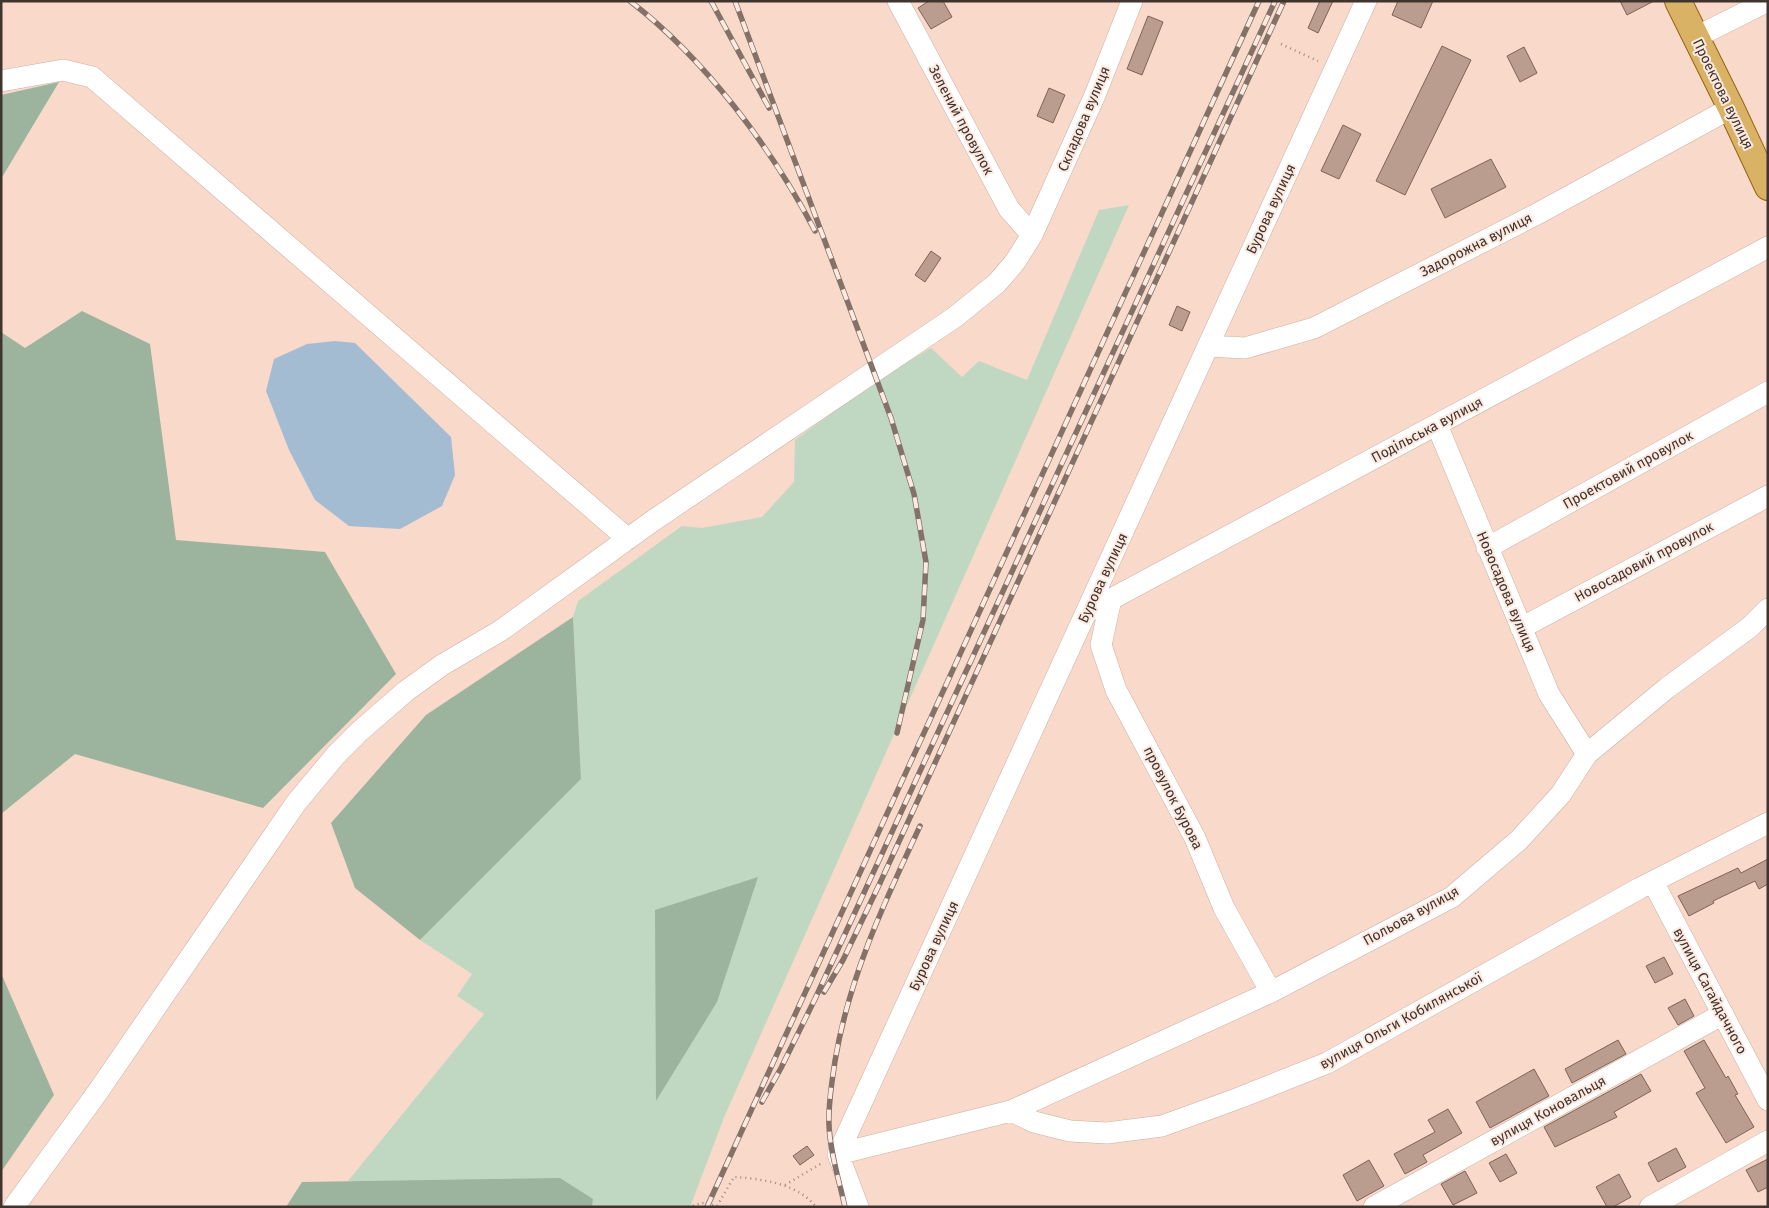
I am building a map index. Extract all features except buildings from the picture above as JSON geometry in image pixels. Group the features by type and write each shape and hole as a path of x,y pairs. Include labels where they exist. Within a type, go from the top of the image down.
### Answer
{"main road":[{"name":"Проектова вулиця","path":"1678,1 1765,174"}],"street":[{"name":"Зелений провулок","path":"898,1 1009,209 1032,235"},
{"name":"Складова вулиця","path":"14,1207 102,1085 296,803 336,755 360,730 406,691 442,665 500,631 628,539 955,317 997,283 1015,262 1032,235 1095,95 1132,1"},
{"name":"Бурова вулиця","path":"838,1154 1366,1"},
{"path":"1696,37 1768,1"},
{"path":"1,81 63,70 92,77 628,539"},
{"name":"Задорожна вулиця","path":"1208,346 1244,348 1314,328 1537,214 1731,108"},
{"name":"Подільська вулиця","path":"1087,612 1768,248"},
{"name":"Проектовий провулок","path":"1487,548 1768,392"},
{"name":"Новосадова вулиця","path":"1437,425 1487,548 1550,694 1587,754"},
{"name":"Новосадовий провулок","path":"1521,628 1768,496"},
{"name":"провулок Бурова","path":"1111,599 1101,645 1116,690 1195,838 1224,908 1271,992"},
{"name":"Польова вулиця","path":"838,1154 1011,1111 1271,992 1452,897 1519,840 1561,794 1587,754 1667,688 1750,627 1768,609"},
{"name":"вулиця Ольги Кобилянської","path":"1011,1111 1034,1122 1070,1131 1107,1133 1162,1126 1327,1064 1653,882 1768,823"},
{"name":"вулиця Сагайдачного","path":"1653,882 1768,1100"},
{"name":"вулиця Коновальця","path":"1374,1207 1723,1014"},
{"path":"1650,1207 1768,1141"},
{"path":"838,1154 858,1207"}],"path":[{"path":"1281,44 1335,68"},
{"path":"785,1185 838,1154"},
{"path":"688,1207 702,1203 717,1206 734,1177 762,1179 785,1185 816,1207"}],"green space":[{"path":"59,82 1,179 1,95"},
{"path":"1129,205 725,1115 690,1207 592,1207 593,1199 348,1181 484,1014 457,996 472,974 420,940 581,779 573,617 578,601 682,526 702,528 762,517 794,482 795,440 881,377 931,348 962,377 979,361 1027,380 1099,210"},
{"path":"82,311 150,344 176,540 325,552 396,674 263,808 75,754 1,814 1,332 25,348"},
{"path":"573,617 581,779 420,940 355,888 331,823 426,715"},
{"path":"758,877 717,1002 656,1101 655,910"},
{"path":"1,973 54,1095 1,1172"},
{"path":"560,1178 593,1199 592,1207 286,1207 302,1182"}],"water":[{"path":"335,341 355,343 451,437 455,475 442,506 400,529 349,526 315,500 289,450 266,391 274,359 307,344"}],"railway":[{"path":"630,1 658,24 684,50 734,106 778,168 815,231"},
{"path":"711,1 769,108"},
{"path":"735,1 891,418 914,494 926,562 923,620 897,733"},
{"path":"707,1207 1259,1"},
{"path":"762,1102 815,999 1275,1"},
{"path":"824,992 843,960 880,883 1284,1"},
{"path":"845,1207 833,1156 829,1125 835,1061 841,1030 869,941 920,826"}]}
